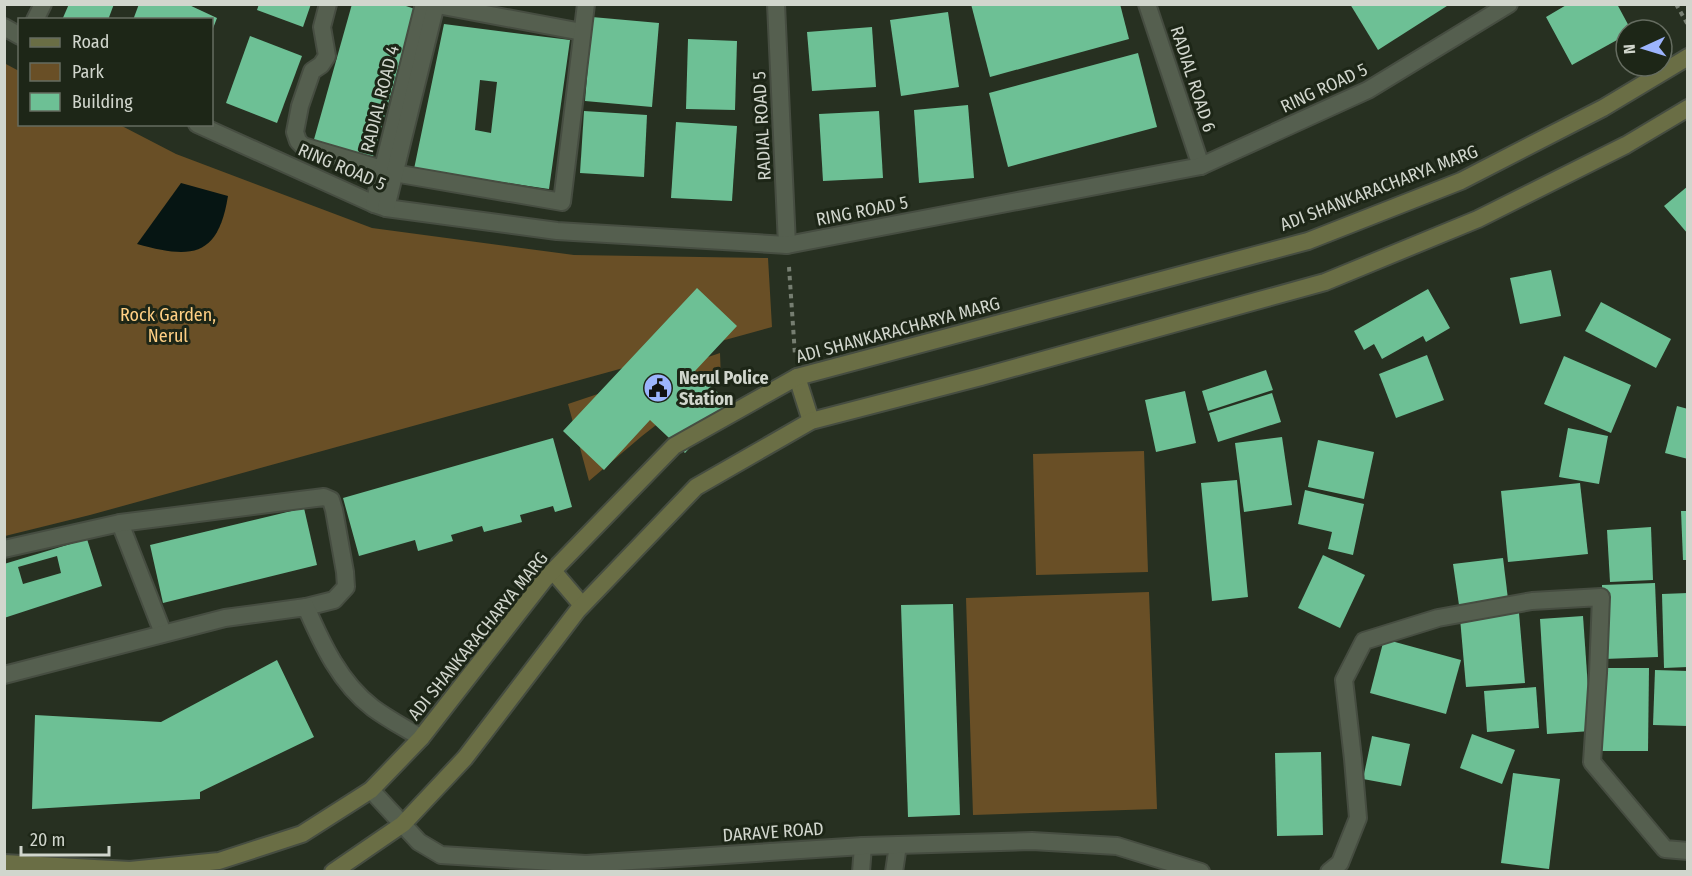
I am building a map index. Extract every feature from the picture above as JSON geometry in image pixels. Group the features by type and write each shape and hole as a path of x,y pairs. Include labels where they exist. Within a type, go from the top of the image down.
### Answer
{"main road":[{"name":"ADI SHANKARACHARYA MARG","path":"4,863 130,870 219,861 302,834 371,790 421,738 553,571 674,446 797,377 1308,241 1461,181 1604,108 1688,57"},
{"path":"333,872 403,824 465,758 582,605 696,487 811,421 981,377 1324,282 1478,219 1626,146 1688,108"},
{"path":"797,377 811,421"},
{"path":"553,571 582,605"}],"street":[{"path":"36,18 43,4"},
{"path":"328,4 322,27 327,56 321,65 312,71 300,106 296,132 298,141 303,146 388,171 562,202"},
{"path":"557,231 586,4"},
{"name":"RADIAL ROAD 5","path":"776,4 787,245"},
{"name":"RADIAL ROAD 6","path":"1147,4 1201,166"},
{"name":"RING ROAD 5","path":"201,126 380,206 557,231 787,245 1201,166 1368,90 1509,4"},
{"path":"432,5 582,32"},
{"name":"RADIAL ROAD 4","path":"380,206 425,24 432,5"},
{"path":"4,27 18,35"},
{"path":"4,549 120,523 324,497 331,500 334,510 346,587 334,600 306,607 225,618 4,675"},
{"path":"120,523 163,633"},
{"path":"1329,872 1340,863 1358,818 1344,680 1365,641 1438,618 1544,600 1601,597 1592,762 1665,849 1688,851"},
{"path":"306,607 330,657 350,686 373,708 421,738"},
{"name":"DARAVE ROAD","path":"371,790 419,842 441,855 585,868 863,846 1032,841 1116,846 1201,872"},
{"path":"894,872 898,845"},
{"path":"861,872 863,846"}],"path":[{"path":"1676,4 1688,25"},
{"path":"787,245 797,377"}],"green space":[{"name":"Rock Garden, Nerul","path":"4,63 18,70 18,126 122,126 176,154 372,228 574,255 768,258 772,327 90,515 5,536"},
{"path":"720,353 721,380 683,404 589,481 568,404"},
{"path":"1144,451 1148,572 1036,575 1033,454"},
{"path":"1149,592 1157,809 973,815 966,598"}],"shaded area":[{"path":"181,183 228,196 217,232 199,249 187,252 173,252 137,244"}],"building":[{"path":"69,4 114,4 109,18 63,18"},
{"path":"139,4 187,4 217,18 213,28 213,18 134,18"},
{"path":"259,4 311,4 303,27 257,10"},
{"path":"352,4 400,4 415,9 372,160 313,143"},
{"path":"971,4 1120,4 1129,39 990,77"},
{"path":"1350,4 1450,4 1378,50"},
{"path":"1568,4 1617,4 1625,18 1614,18 1614,42 1572,65 1546,17"},
{"path":"948,12 959,87 901,96 890,20"},
{"path":"592,17 659,23 652,107 585,101"},
{"path":"444,24 570,40 549,189 414,169","holes":["480,80 497,82 491,133 475,130"]},
{"path":"872,27 876,87 812,91 807,32"},
{"path":"250,36 302,56 277,123 226,103"},
{"path":"688,39 737,41 735,110 686,109"},
{"path":"1138,53 1157,127 1008,167 989,93"},
{"path":"968,105 974,178 919,183 914,110"},
{"path":"584,111 647,115 644,177 580,173"},
{"path":"879,111 883,178 823,181 819,114"},
{"path":"676,122 737,126 732,201 671,198"},
{"path":"1688,186 1688,234 1664,206"},
{"path":"1551,270 1561,316 1520,324 1510,278"},
{"name":"Nerul Police Station","path":"697,288 737,326 695,371 730,404 685,453 650,420 604,470 563,431"},
{"path":"1428,289 1450,328 1426,342 1423,336 1382,359 1374,344 1364,350 1354,331"},
{"path":"1601,302 1671,339 1656,368 1585,331"},
{"path":"1427,355 1444,400 1396,418 1379,374"},
{"path":"1564,356 1631,385 1611,433 1544,404"},
{"path":"1266,370 1273,390 1208,411 1202,391"},
{"path":"1185,391 1196,443 1156,452 1145,400"},
{"path":"1272,393 1281,422 1218,442 1209,413"},
{"path":"1677,406 1688,409 1688,459 1665,453"},
{"path":"1568,428 1608,436 1599,484 1559,477"},
{"path":"1282,437 1292,505 1244,512 1235,443"},
{"path":"553,438 572,507 555,512 553,506 520,515 522,522 484,532 482,526 451,535 453,541 418,551 415,540 359,556 343,498"},
{"path":"1318,440 1374,452 1364,499 1308,487"},
{"path":"1237,480 1248,597 1212,601 1201,483"},
{"path":"1580,483 1588,554 1508,562 1501,491"},
{"path":"1305,490 1364,504 1353,555 1328,549 1332,532 1298,524"},
{"path":"304,508 317,565 163,603 150,545"},
{"path":"1681,511 1688,511 1688,560 1683,560"},
{"path":"1651,527 1653,580 1610,582 1607,530"},
{"path":"87,539 102,586 4,618 4,564","holes":["57,556 61,573 23,584 18,567"]},
{"path":"1323,555 1365,575 1340,628 1298,608"},
{"path":"1503,558 1508,599 1459,605 1453,564"},
{"path":"1655,583 1658,657 1604,659 1602,585"},
{"path":"1688,593 1688,667 1664,668 1662,594"},
{"path":"953,604 960,815 908,817 901,605"},
{"path":"1519,613 1525,683 1466,687 1460,618"},
{"path":"1583,616 1591,731 1547,734 1540,619"},
{"path":"1384,639 1461,660 1446,714 1370,693"},
{"path":"277,660 314,737 200,792 200,799 32,809 35,715 161,722"},
{"path":"1603,668 1649,668 1648,751 1602,751"},
{"path":"1655,670 1688,671 1688,726 1653,725"},
{"path":"1536,687 1539,728 1487,732 1484,691"},
{"path":"1472,734 1515,750 1502,784 1460,768"},
{"path":"1372,736 1410,744 1401,786 1363,779"},
{"path":"1321,752 1323,835 1277,836 1275,753"},
{"path":"1513,773 1560,779 1549,869 1501,863"}],"place":[{"name":"Nerul Police Station","path":"658,388"}]}
